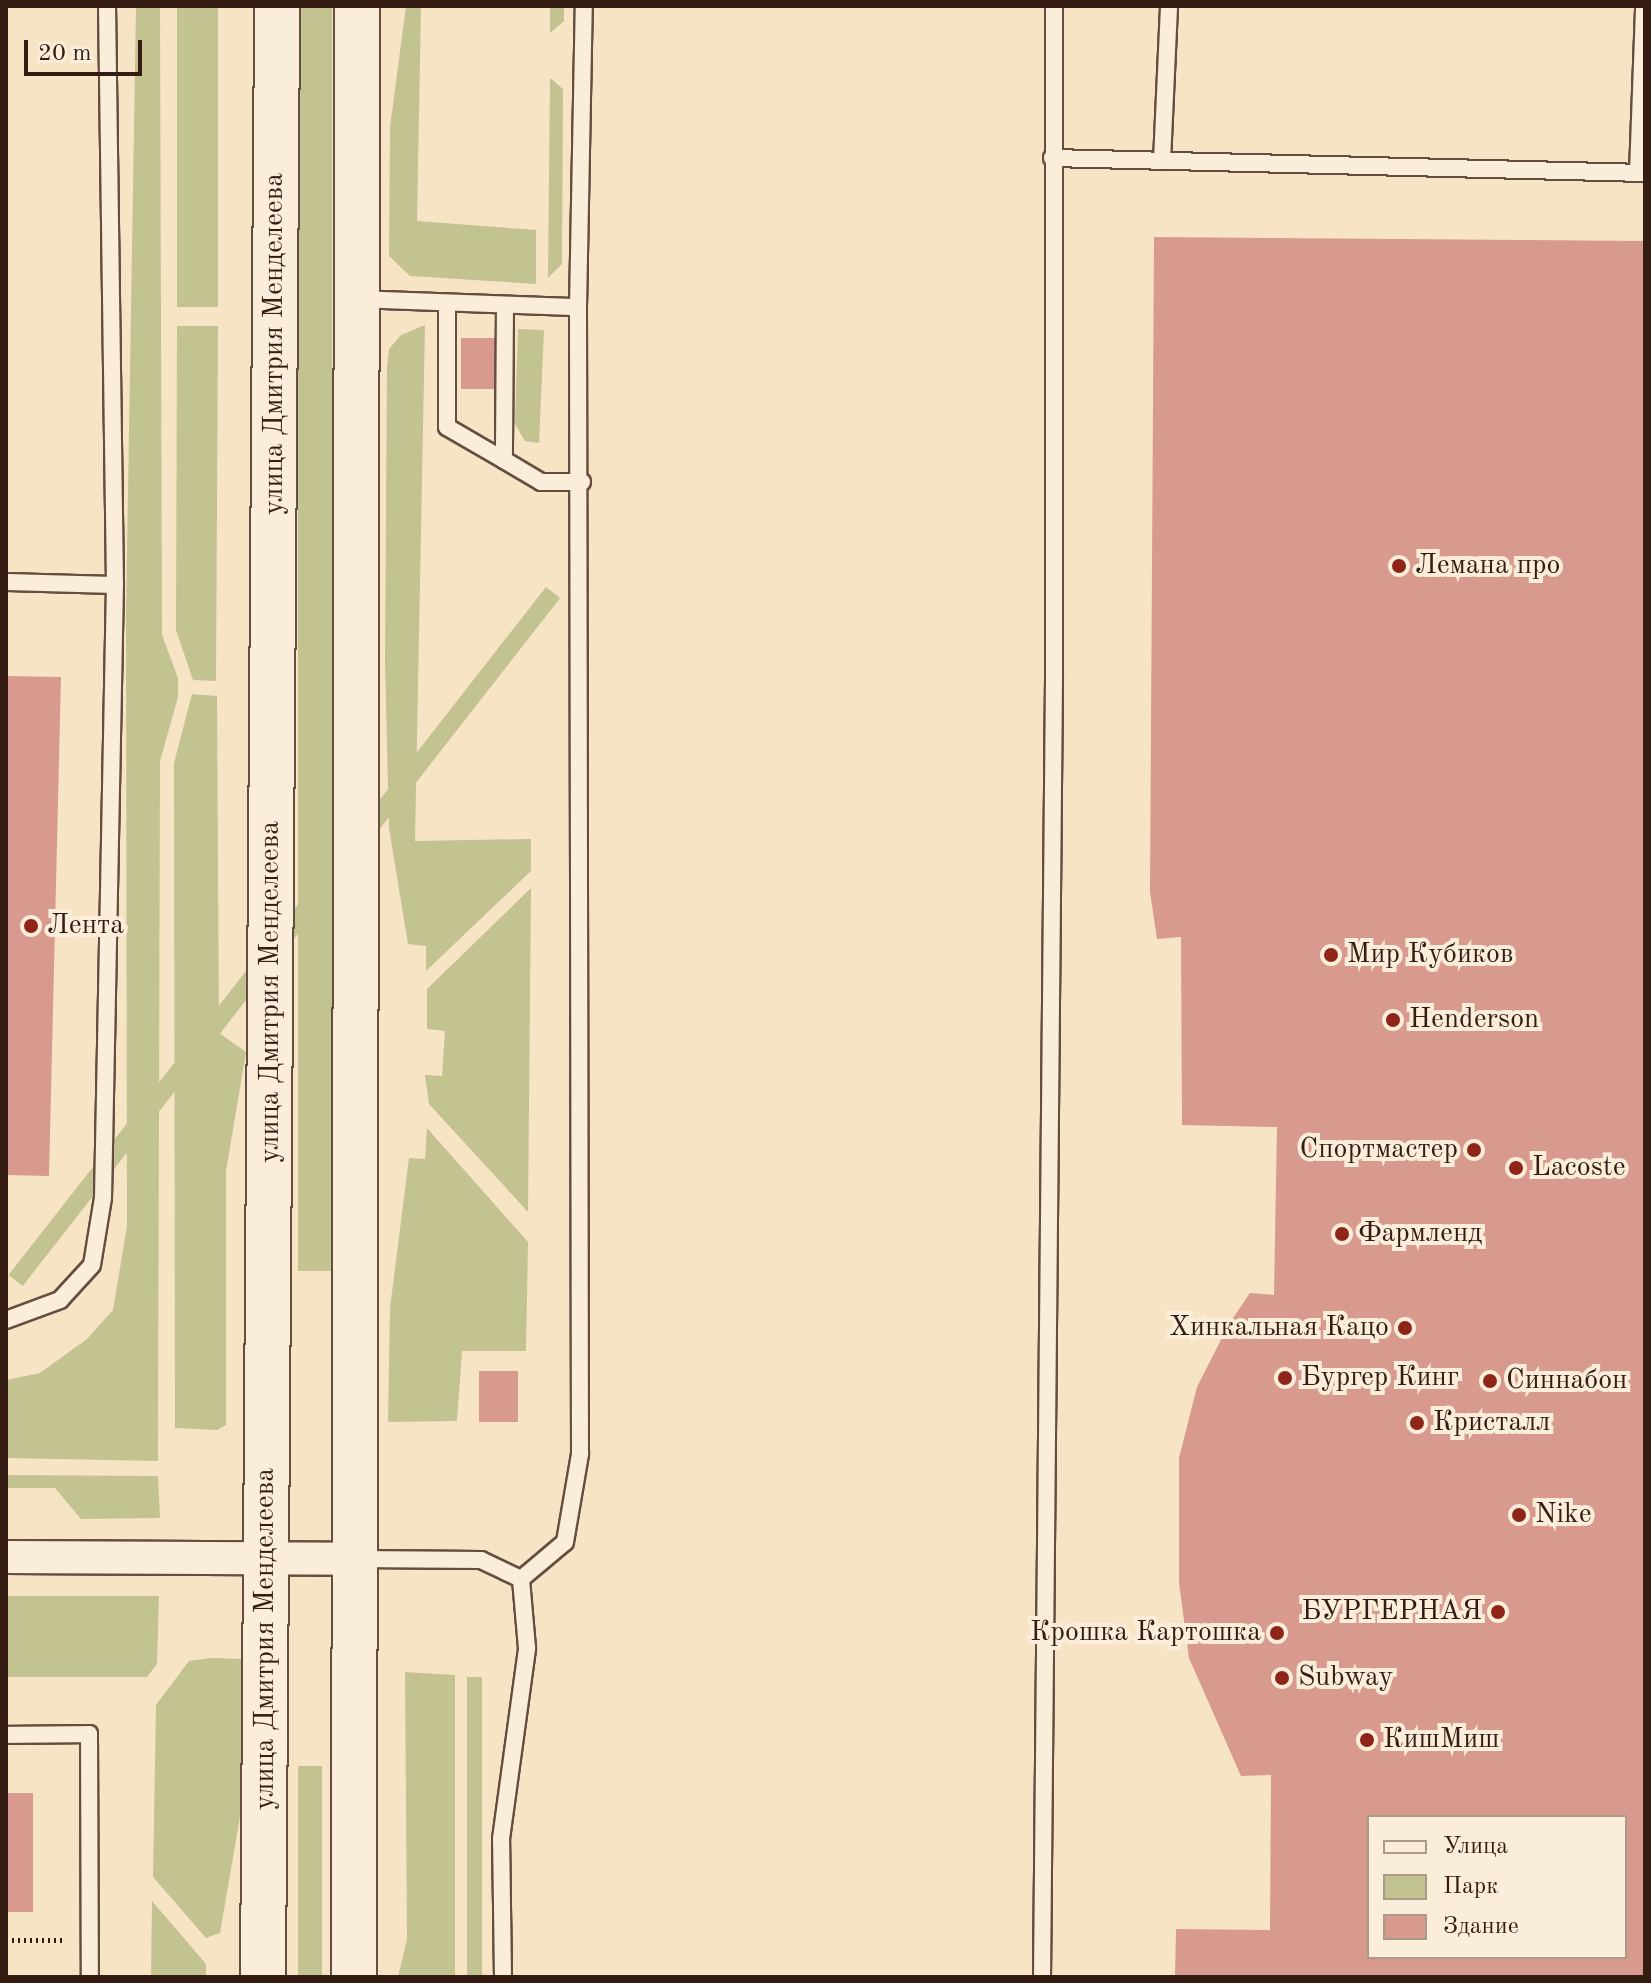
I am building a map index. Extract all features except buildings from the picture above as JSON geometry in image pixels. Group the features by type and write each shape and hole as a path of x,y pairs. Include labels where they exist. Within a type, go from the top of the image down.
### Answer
{"street":[{"name":"улица Дмитрия Менделеева","path":"263,1977 277,6"},
{"path":"354,1977 357,6"},
{"path":"6,1557 354,1559"}],"lane":[{"path":"6,1320 60,1300 92,1265 103,1198 115,585 107,6"},
{"path":"521,1579 565,1542 580,1454 582,482 578,307 584,6"},
{"path":"1042,1977 1054,676 1054,6"},
{"path":"1162,161 1169,6"},
{"path":"1052,158 1642,173 1644,6"},
{"path":"355,299 578,307"},
{"path":"447,303 447,427 541,482 582,482"},
{"path":"504,460 505,305"},
{"path":"6,582 115,585"},
{"path":"354,1559 481,1560 521,1579"},
{"path":"503,1977 501,1839 527,1648 521,1579"},
{"path":"6,1735 89,1734 90,1977"}],"path":[{"path":"6,1940 90,1939"}],"green space":[{"path":"136,6 160,6 162,635 178,678 178,697 160,761 158,1461 6,1458 6,1380 40,1373 87,1339 113,1310 127,1226 126,614"},
{"path":"177,6 218,6 218,307 177,307"},
{"path":"298,6 332,6 332,1271 298,1271"},
{"path":"406,6 421,6 417,221 536,230 536,284 410,276 389,256 390,127"},
{"path":"550,6 564,6 564,21 550,33"},
{"path":"550,78 563,89 562,264 548,278"},
{"path":"425,325 415,841 531,839 531,871 426,971 426,946 408,944 389,828 385,661 389,349 401,335"},
{"path":"177,326 218,326 216,681 193,680 176,630"},
{"path":"518,329 544,330 539,443 525,441 515,424"},
{"path":"546,587 560,598 23,1286 9,1275"},
{"path":"192,694 217,696 219,1033 246,1052 226,1171 226,1425 217,1430 175,1428 174,763"},
{"path":"531,888 528,1212 429,1104 425,1075 442,1076 445,1031 427,1029 427,989"},
{"path":"427,1128 528,1242 526,1351 462,1351 457,1421 388,1422 390,1308 409,1158 425,1159"},
{"path":"6,1475 158,1476 160,1518 81,1519 55,1488 6,1488"},
{"path":"6,1596 159,1596 157,1664 147,1677 6,1677"},
{"path":"246,1659 245,1788 220,1933 206,1938 153,1877 156,1705 189,1661"},
{"path":"405,1672 455,1675 455,1977 398,1977 407,1939"},
{"path":"467,1677 482,1677 482,1977 467,1977"},
{"path":"298,1766 322,1766 322,1977 298,1977"},
{"path":"152,1901 206,1964 206,1977 151,1977"}],"place":[{"name":"Лемана про","path":"1399,566"},
{"name":"Лента","path":"31,926"},
{"name":"Мир Кубиков","path":"1331,955"},
{"name":"Henderson","path":"1393,1020"},
{"name":"Спортмастер","path":"1474,1150"},
{"name":"Lacoste","path":"1516,1168"},
{"name":"Фармленд","path":"1342,1234"},
{"name":"Хинкальная Кацо","path":"1405,1328"},
{"name":"Бургер Кинг","path":"1285,1378"},
{"name":"Синнабон","path":"1490,1381"},
{"name":"Кристалл","path":"1417,1423"},
{"name":"Nike","path":"1519,1515"},
{"name":"БУРГЕРНАЯ","path":"1498,1612"},
{"name":"Крошка Картошка","path":"1277,1633"},
{"name":"Subway","path":"1282,1678"},
{"name":"КишМиш","path":"1367,1740"}]}
